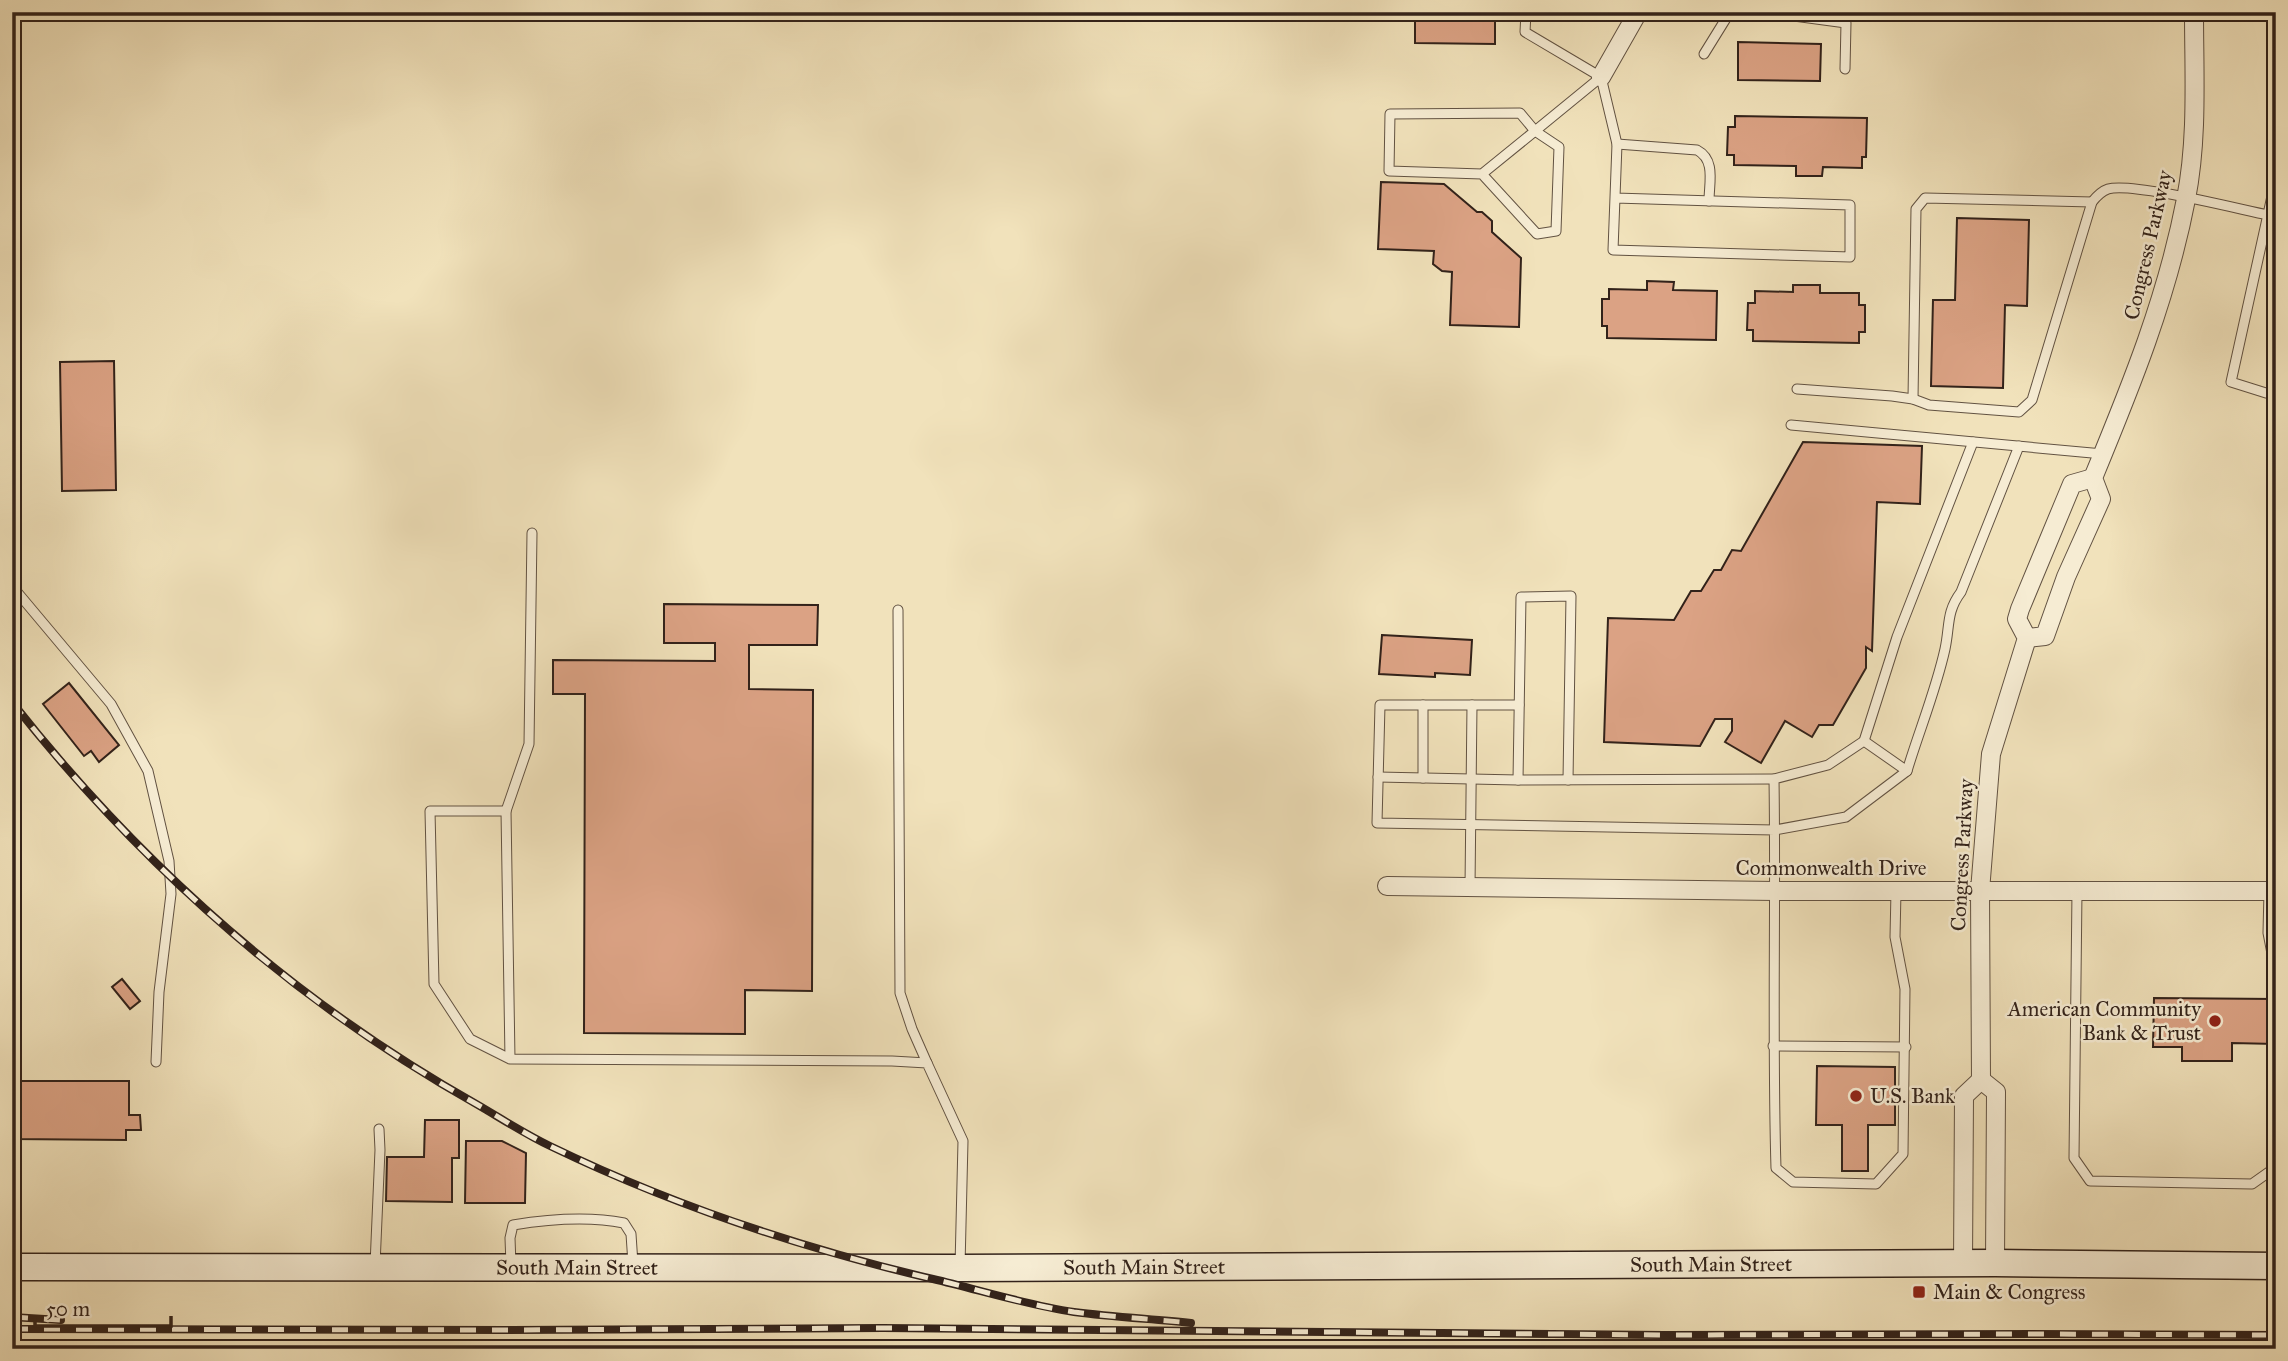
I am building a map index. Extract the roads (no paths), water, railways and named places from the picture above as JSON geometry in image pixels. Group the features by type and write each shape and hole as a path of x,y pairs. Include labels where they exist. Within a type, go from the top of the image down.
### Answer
{"street":[{"path":"1601,77 1638,12"},
{"name":"Congress Parkway","path":"2027,638 2045,636 2066,578 2101,499 2093,478 2136,375 2159,307 2186,198 2195,112 2194,12"},
{"name":"Congress Parkway","path":"1994,1263 1996,1092 1981,1080 1980,891 1991,754 2027,638 2017,618 2072,484 2093,478"},
{"name":"Commonwealth Drive","path":"1387,886 1775,891 2272,891"},
{"path":"1964,1264 1964,1096 1981,1080"},
{"name":"South Main Street","path":"12,1267 960,1268 1994,1263 2276,1266"}],"lane":[{"path":"1526,12 1525,32 1601,77 1618,144 1615,198 1613,250 1850,257 1850,205 1615,198"},
{"path":"1704,54 1730,12"},
{"path":"1765,12 1846,23 1845,69"},
{"path":"1482,174 1537,234 1556,232 1559,147 1535,131 1520,113 1390,114 1389,171 1482,174 1535,131 1601,77"},
{"path":"1618,144 1697,150 1705,155 1710,163 1709,201"},
{"path":"2276,178 2231,382 2266,393 2276,393"},
{"path":"1797,389 1913,399 1929,405 2019,412 2032,400 2092,202 2109,189 2136,189 2268,215"},
{"path":"1913,399 1916,209 1920,203 1925,198 2092,202"},
{"path":"1791,425 2103,454"},
{"path":"1378,777 1518,780 1774,779 1828,765 1864,741 1897,637 1973,442"},
{"path":"1519,705 1380,705 1377,823 1774,830 1846,817 1907,771 1945,647 1953,603 1961,592 2019,446"},
{"path":"510,1059 506,811 529,744 532,533"},
{"path":"12,586 111,704 148,771 169,862 171,894 159,992 156,1062"},
{"path":"1518,780 1521,597 1571,596 1568,780"},
{"path":"898,610 900,993 912,1029 963,1141 960,1268"},
{"path":"1423,705 1423,778"},
{"path":"1470,887 1472,705"},
{"path":"1864,741 1907,771"},
{"path":"1774,779 1773,1046 1776,1168 1793,1182 1876,1184 1903,1154 1905,989 1895,937 1896,891"},
{"path":"506,811 430,811 434,984 470,1039 510,1059 927,1063"},
{"path":"2077,891 2074,1158 2090,1181 2252,1184 2276,1167"},
{"path":"2272,891 2268,933 2276,974"},
{"path":"1773,1046 1906,1047"},
{"path":"375,1266 379,1129"},
{"path":"512,1267 510,1238 513,1225 601,1218 624,1223 631,1234 634,1267"}],"railway":[{"path":"12,702 114,820 168,875 284,976 411,1065 541,1141 690,1206 786,1239 884,1267 1056,1309 1191,1323"},
{"path":"12,1317 61,1320"},
{"path":"12,1329 883,1328 1664,1335 2276,1335"}],"place":[{"name":"American Community Bank & Trust","path":"2215,1021"},
{"name":"U.S. Bank","path":"1856,1096"},
{"name":"Main & Congress","path":"1919,1292"}]}
